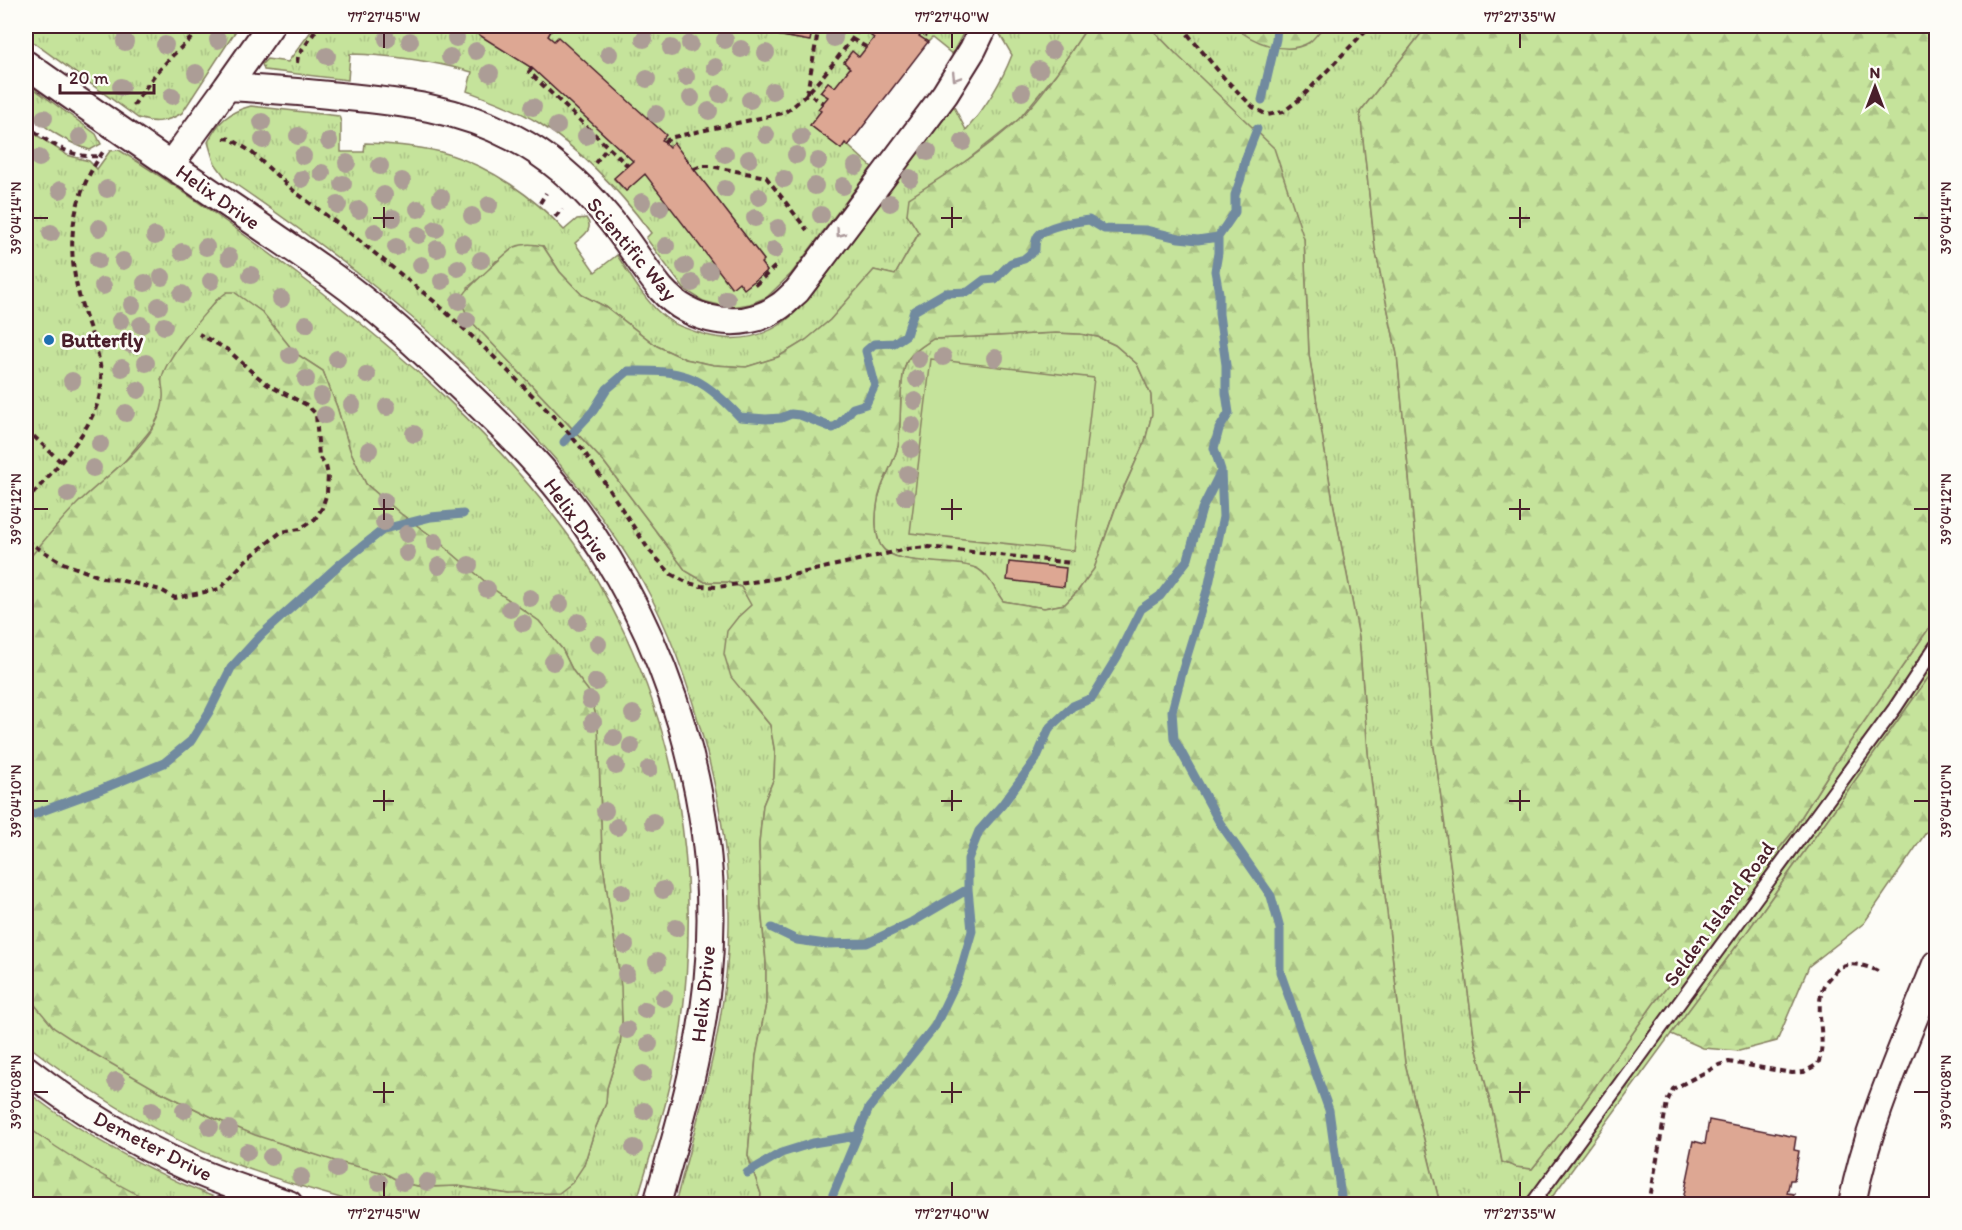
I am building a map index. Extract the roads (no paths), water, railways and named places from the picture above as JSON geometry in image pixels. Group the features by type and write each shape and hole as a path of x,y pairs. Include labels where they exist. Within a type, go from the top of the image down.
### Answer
{"street":[{"path":"171,164 270,26"},
{"name":"Scientific Way","path":"226,87 407,103 459,114 514,137 546,159 581,189 607,216 662,290 683,308 703,318 741,321 758,317 779,307 797,291 945,94 973,49 984,26"},
{"name":"Helix Drive","path":"26,63 337,279 419,348 478,404 564,495 596,541 640,616 660,663 689,753 703,825 710,916 707,983 695,1064 657,1204"},
{"path":"1852,1204 1871,1128 1936,964"},
{"name":"Demeter Drive","path":"26,1070 81,1108 157,1153 196,1171 289,1204"}],"lane":[{"name":"Selden Island Road","path":"1532,1204 1895,708 1936,646"}],"waterway":[{"path":"1262,100 1277,26"},
{"path":"1257,129 1235,195 1235,212 1218,237 1215,271 1219,293 1229,413 1219,429 1214,448 1221,470 1223,517 1209,584 1172,711 1174,739 1220,823 1271,896 1280,929 1280,972 1329,1110 1342,1204"},
{"path":"564,442 593,411 607,389 628,371 666,372 688,377 709,389 740,417 766,419 781,418 791,414 800,415 833,428 853,408 866,404 875,385 866,351 874,344 894,343 906,335 914,311 945,293 968,292 984,280 995,279 1011,263 1024,259 1035,250 1037,238 1047,229 1089,220 1104,229 1145,230 1198,240 1218,237"},
{"path":"829,1204 869,1108 935,1026 959,976 972,931 968,859 979,831 1002,805 1036,759 1050,727 1073,706 1092,698 1117,657 1141,609 1160,596 1188,559 1202,509 1220,473"},
{"path":"26,817 164,763 191,741 209,712 231,668 261,635 340,564 384,529 431,517 463,514"},
{"path":"772,928 797,940 826,944 867,943 912,922 968,889"},
{"path":"747,1173 781,1153 813,1143 856,1136"}],"place":[{"name":"Butterfly","path":"49,340"}]}
